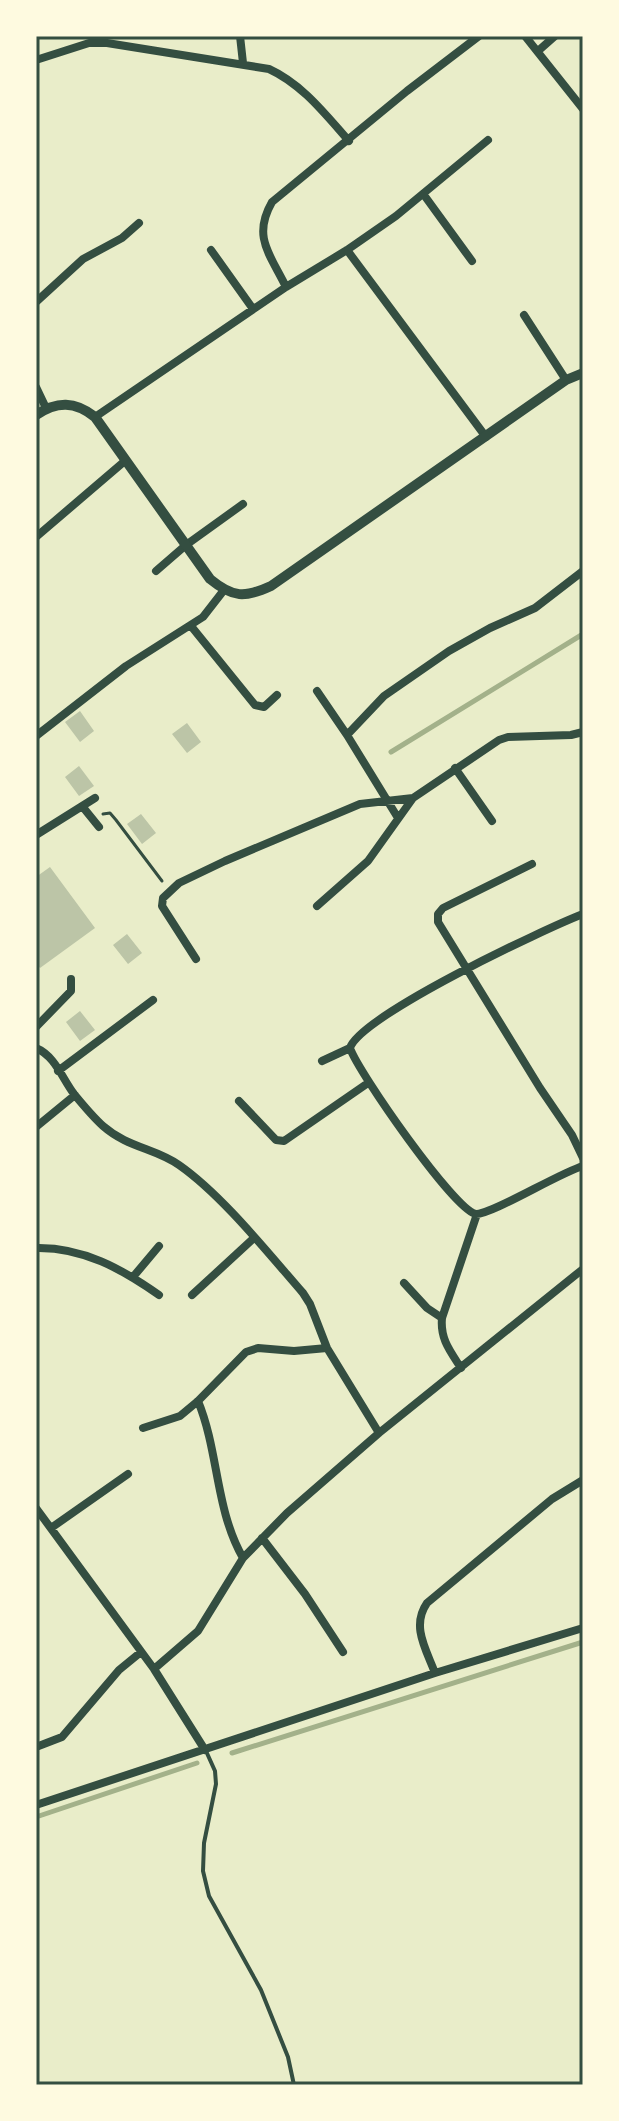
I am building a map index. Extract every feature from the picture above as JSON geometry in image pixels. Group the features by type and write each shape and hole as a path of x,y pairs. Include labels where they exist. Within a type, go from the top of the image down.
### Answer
{"street":[{"path":"240,36 243,63"},
{"path":"286,287 264,243 261,229 272,202 479,36"},
{"path":"525,36 583,109"},
{"path":"538,51 555,36"},
{"path":"36,60 89,43 107,43 269,69 298,87 349,141"},
{"path":"95,417 286,287 347,250 424,195 488,140"},
{"path":"424,195 472,261"},
{"path":"36,302 83,259 122,238 139,223"},
{"path":"211,250 253,309"},
{"path":"347,250 486,437"},
{"path":"524,315 566,380"},
{"path":"36,415 59,404 85,408 95,417 210,579 224,590 241,595 253,594 271,586 566,380 583,373"},
{"path":"36,387 46,408"},
{"path":"36,537 126,460"},
{"path":"156,571 243,504"},
{"path":"347,735 384,696 449,651 535,608 583,571"},
{"path":"36,736 126,666 203,617 224,590"},
{"path":"191,626 255,705 264,707 277,695"},
{"path":"317,691 398,818"},
{"path":"317,906 368,861 413,798 455,768 508,737 583,732"},
{"path":"455,768 492,821"},
{"path":"36,835 95,798"},
{"path":"196,959 162,906 163,898 170,890 225,861 360,804 413,798"},
{"path":"82,806 99,827"},
{"path":"532,864 443,908 438,914 438,922 572,1135 583,1158"},
{"path":"322,1061 350,1048 360,1033 389,1012 583,914"},
{"path":"36,1027 71,991 71,979"},
{"path":"58,1071 153,1000"},
{"path":"36,1048 46,1053 75,1095 114,1135 135,1147 179,1164 254,1238 310,1304 327,1348 379,1433"},
{"path":"350,1048 368,1083 456,1201 467,1210 477,1214 489,1212 583,1166"},
{"path":"239,1101 276,1140 284,1141 368,1083"},
{"path":"36,1127 75,1095"},
{"path":"461,1368 440,1332 477,1214"},
{"path":"192,1295 254,1238"},
{"path":"133,1277 159,1246"},
{"path":"36,1248 74,1251 133,1277 159,1295"},
{"path":"154,1669 198,1631 243,1558 287,1513 379,1433 583,1269"},
{"path":"404,1283 427,1308 442,1318"},
{"path":"143,1428 180,1416 246,1352 258,1348 294,1351 327,1348"},
{"path":"198,1401 208,1425 225,1516 243,1558"},
{"path":"51,1528 128,1474"},
{"path":"435,1673 419,1631 421,1612 427,1603 552,1499 583,1480"},
{"path":"36,1508 154,1669 205,1750"},
{"path":"262,1538 305,1594 343,1652"},
{"path":"36,1805 435,1673 583,1628"},
{"path":"36,1747 62,1737 119,1670 141,1652"}],"lane":[{"path":"205,1750 215,1771 216,1784 204,1843 203,1871 209,1896 261,1990 288,2057 294,2085"}],"path":[{"path":"93,819 110,813 170,890"}],"building":[{"path":"80,711 94,731 80,742 65,722"},
{"path":"187,723 201,742 187,753 172,734"},
{"path":"79,766 94,786 79,796 65,777"},
{"path":"141,814 156,833 142,844 127,824"},
{"path":"50,867 95,928 40,968 36,963 36,877"},
{"path":"127,934 142,953 128,964 113,945"},
{"path":"80,1011 95,1030 80,1041 66,1022"}],"waterway":[{"path":"391,752 583,634"},
{"path":"232,1753 583,1642"},
{"path":"36,1817 197,1763"}]}
